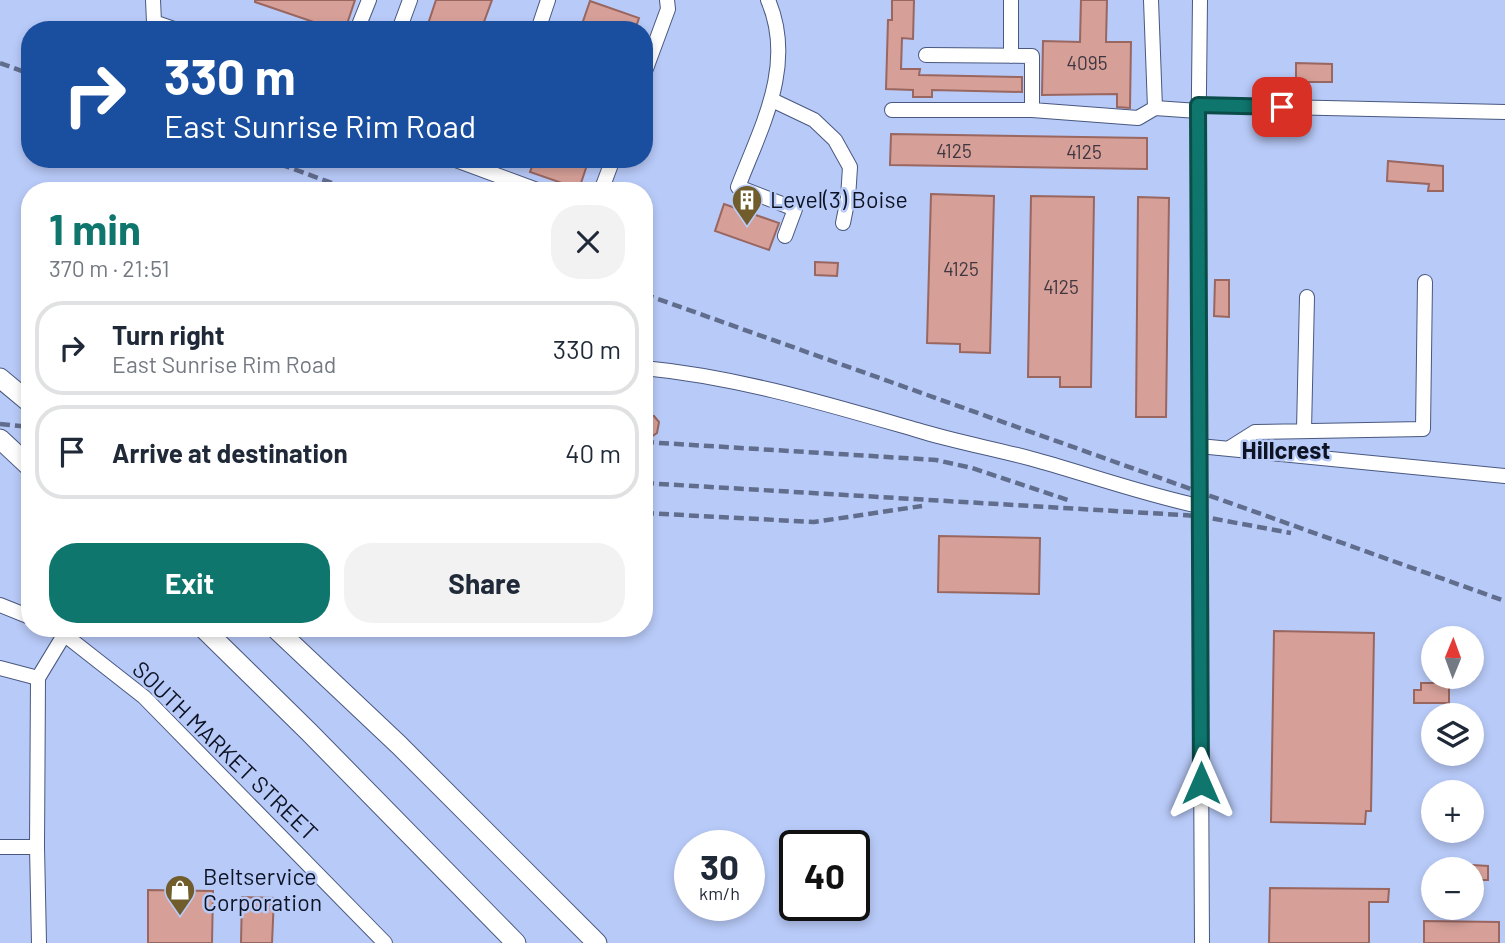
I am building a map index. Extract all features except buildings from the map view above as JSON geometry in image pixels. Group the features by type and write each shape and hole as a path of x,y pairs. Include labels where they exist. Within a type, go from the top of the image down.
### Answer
{"highway":[{"path":"6,383 21,396"},
{"path":"0,439 21,458"},
{"path":"212,637 516,943"},
{"path":"285,637 399,745 597,943"}],"street":[{"path":"153,0 154,21"},
{"path":"361,21 369,0"},
{"path":"402,21 410,0"},
{"path":"541,21 548,0"},
{"path":"653,50 668,9 667,0"},
{"path":"768,0 778,33 780,59 772,100 738,187 795,209 785,236"},
{"path":"1011,0 1011,56"},
{"path":"1151,0 1155,108"},
{"path":"1200,0 1198,108 1202,943"},
{"path":"926,55 1032,56 1032,110"},
{"path":"772,100 814,120 835,140 849,167 848,198 843,223"},
{"path":"892,110 1032,110 1138,118 1155,108 1505,112"},
{"path":"495,168 522,182"},
{"path":"1228,449 1255,432 1423,429 1425,282"},
{"path":"1304,430 1307,297"},
{"path":"653,369 692,373 762,387 855,410 919,431 1015,454 1131,490 1199,506"},
{"path":"1199,446 1505,476"},
{"path":"0,605 21,613"},
{"path":"38,943 38,678 58,637"},
{"name":"SOUTH MARKET STREET","path":"66,637 144,697 385,943"},
{"path":"0,668 38,678"},
{"path":"0,847 37,847"}],"railway":[{"path":"0,63 21,71"},
{"path":"291,168 329,182"},
{"path":"653,297 1505,601"},
{"path":"0,424 21,426"},
{"path":"653,443 936,460 972,468 1071,501"},
{"path":"653,484 1199,516 1291,533"},
{"path":"653,513 814,522 922,506"}],"place":[{"name":"Level(3) Boise","path":"747,227"},
{"name":"Beltservice Corporation","path":"180,917"}],"district":[{"name":"Hillcrest","path":"1286,451"}],"route":[{"path":"1201,783 1198,105 1282,107"}]}
